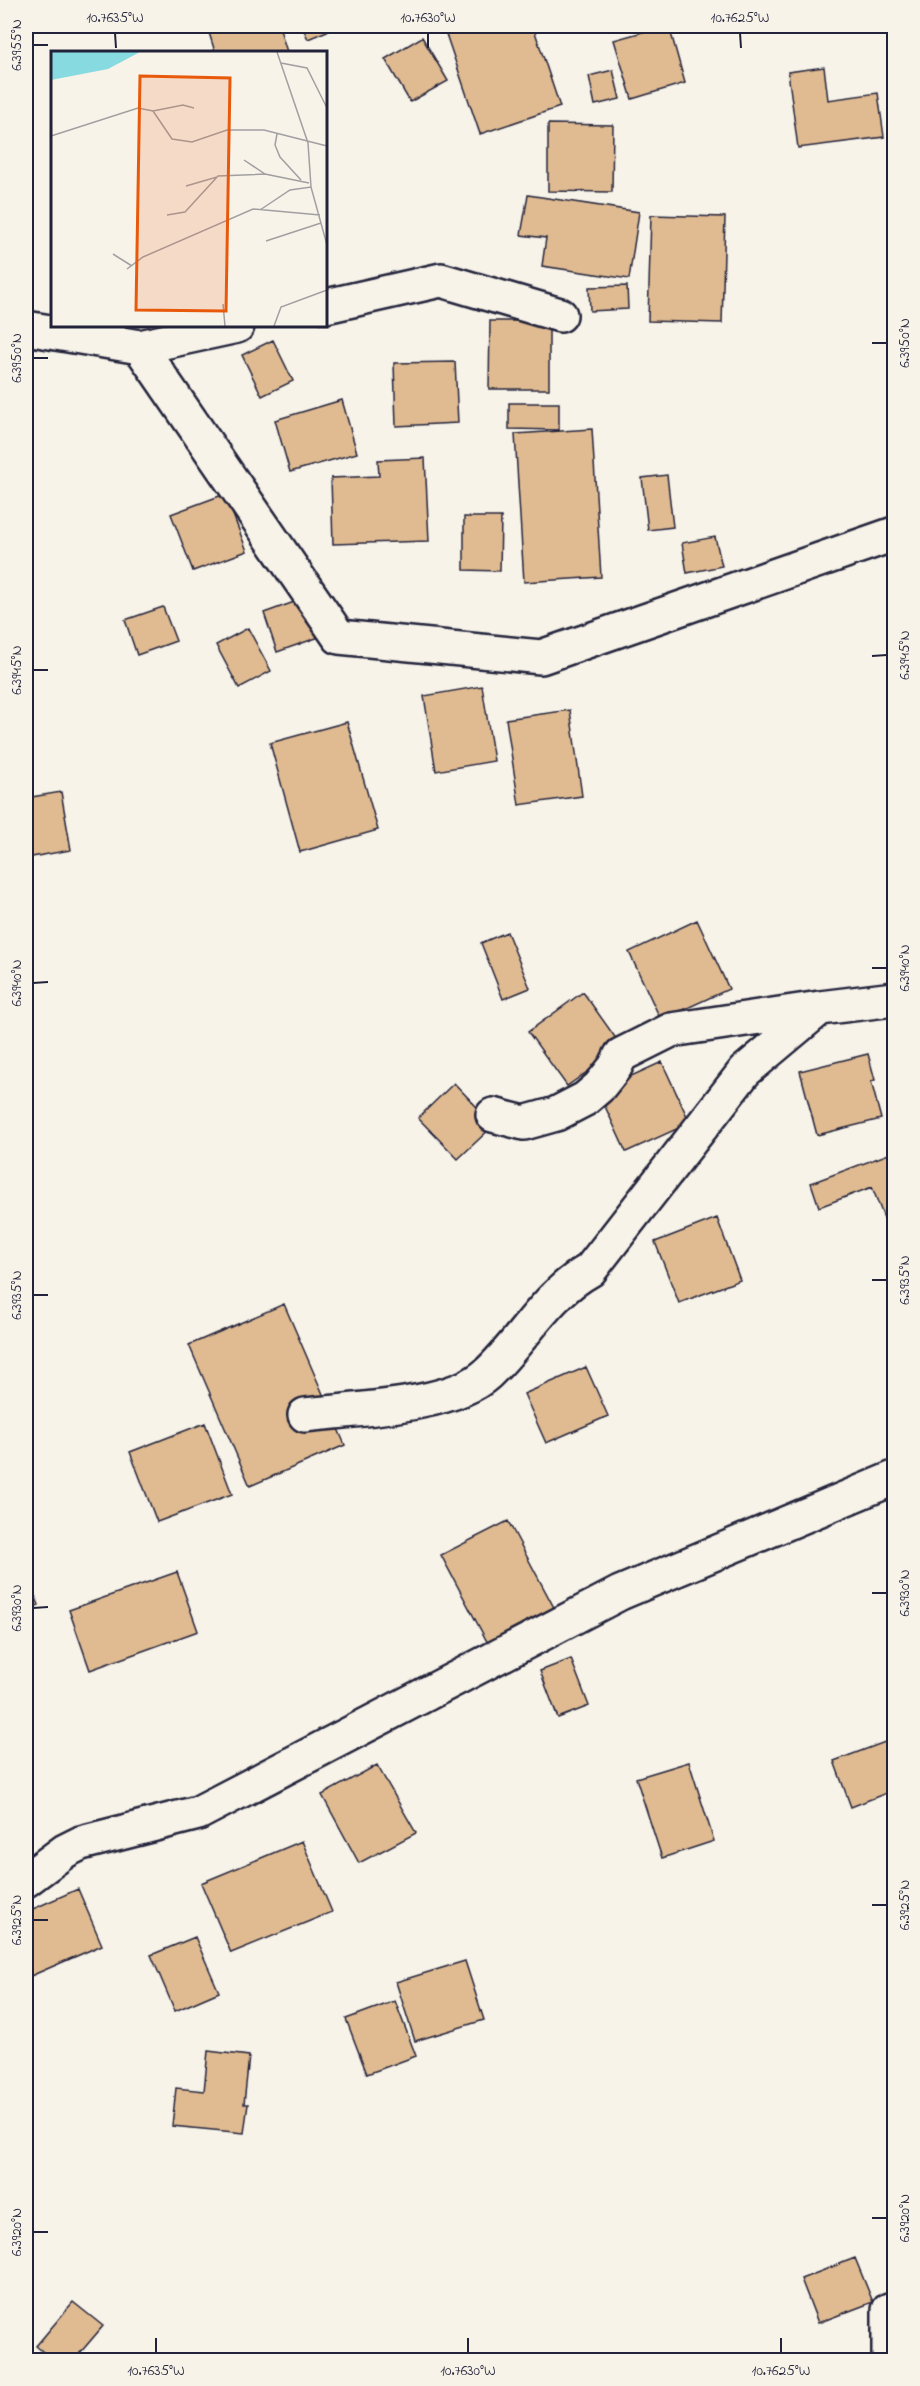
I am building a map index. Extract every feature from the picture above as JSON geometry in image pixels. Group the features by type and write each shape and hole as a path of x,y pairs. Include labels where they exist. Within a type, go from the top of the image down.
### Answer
{"street":[{"path":"327,306 441,280 560,315"},
{"path":"26,328 140,347 232,327"},
{"path":"140,347 339,637 541,657 894,534"},
{"path":"493,1115 524,1124 556,1113 585,1099 592,1093 615,1067 621,1055 671,1030 894,999"},
{"path":"305,1415 436,1399 470,1386 486,1375 561,1290 590,1270 745,1071 820,1008"},
{"path":"26,1881 64,1851 81,1843 198,1813 620,1593 894,1478"},
{"path":"889,2310 889,2361"}],"building":[{"path":"207,26 279,26 287,51 215,51"},
{"path":"302,26 339,26 308,39"},
{"path":"471,26 533,26 560,107 480,134 446,34"},
{"path":"669,26 685,83 632,99 614,40"},
{"path":"422,37 448,81 410,102 385,59"},
{"path":"824,67 828,100 878,93 884,137 798,148 788,72"},
{"path":"613,70 620,99 595,105 589,76"},
{"path":"548,124 613,125 612,192 548,191"},
{"path":"528,195 639,212 629,279 542,266 546,238 521,235"},
{"path":"651,215 725,217 722,323 648,321"},
{"path":"627,286 628,309 590,311 589,287"},
{"path":"490,321 549,321 549,389 489,389"},
{"path":"273,340 293,381 262,396 242,355"},
{"path":"455,362 458,423 396,426 394,363"},
{"path":"342,400 357,453 290,472 275,420"},
{"path":"509,403 559,403 559,430 509,429"},
{"path":"592,429 601,577 524,582 515,434"},
{"path":"425,458 429,541 333,544 331,478 379,476 378,460"},
{"path":"667,475 673,527 648,530 642,478"},
{"path":"225,494 247,551 193,571 171,514"},
{"path":"464,517 501,517 500,571 464,570"},
{"path":"715,537 722,566 687,573 682,543"},
{"path":"308,597 322,636 277,652 264,613"},
{"path":"163,607 176,641 137,655 125,620"},
{"path":"248,628 271,671 239,688 216,645"},
{"path":"482,686 494,761 436,771 424,696"},
{"path":"570,710 582,796 519,805 506,719"},
{"path":"347,722 378,830 300,852 270,743"},
{"path":"61,792 71,850 26,858 26,798"},
{"path":"697,920 729,989 661,1020 629,952"},
{"path":"507,932 530,988 503,999 481,943"},
{"path":"583,992 622,1047 567,1086 528,1032"},
{"path":"868,1054 875,1080 871,1081 881,1119 817,1135 800,1071"},
{"path":"662,1062 690,1123 626,1152 598,1091"},
{"path":"454,1083 494,1125 458,1159 418,1118"},
{"path":"894,1152 894,1244 872,1187 819,1207 811,1183"},
{"path":"717,1218 740,1280 679,1303 655,1242"},
{"path":"284,1304 345,1445 250,1486 189,1345"},
{"path":"586,1367 608,1416 546,1443 524,1394"},
{"path":"205,1423 232,1494 157,1522 130,1452"},
{"path":"508,1521 559,1617 492,1651 441,1555"},
{"path":"177,1572 198,1631 90,1670 69,1610"},
{"path":"26,1576 39,1605 26,1611"},
{"path":"571,1659 589,1706 558,1718 540,1671"},
{"path":"893,1739 894,1790 851,1807 834,1761"},
{"path":"689,1762 714,1841 662,1858 636,1778"},
{"path":"377,1765 416,1833 359,1863 322,1795"},
{"path":"302,1841 332,1912 231,1953 201,1883"},
{"path":"78,1889 102,1945 26,1978 26,1912"},
{"path":"195,1937 219,1992 175,2011 151,1955"},
{"path":"465,1961 484,2020 415,2041 396,1982"},
{"path":"395,2001 416,2056 367,2074 346,2019"},
{"path":"208,2051 249,2056 244,2104 248,2104 244,2133 172,2126 176,2088 204,2091"},
{"path":"855,2258 873,2302 818,2323 801,2279"},
{"path":"73,2302 103,2326 74,2360 53,2360 36,2346"}]}
